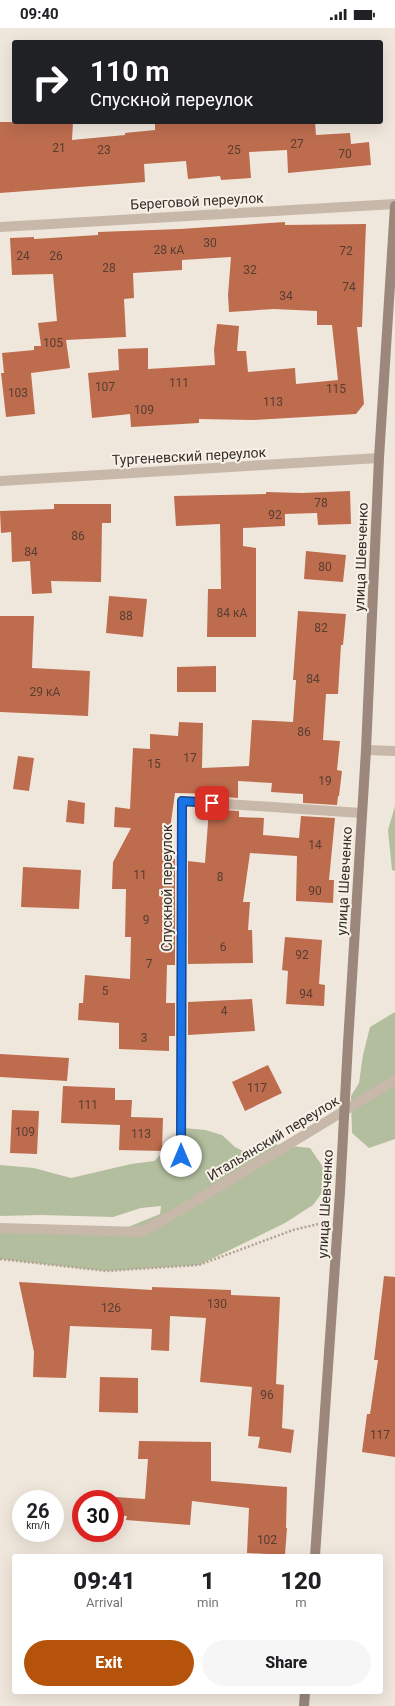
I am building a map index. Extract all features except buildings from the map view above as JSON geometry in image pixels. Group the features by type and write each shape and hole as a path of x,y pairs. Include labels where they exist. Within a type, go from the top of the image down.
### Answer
{"street":[{"name":"Береговой переулок","path":"0,227 395,205"},
{"name":"улица Шевченко","path":"315,1554 339,1219 361,813 366,750 379,458 394,243 395,205"},
{"name":"Тургеневский переулок","path":"0,481 379,458"},
{"path":"366,750 395,751"},
{"name":"Спускной переулок","path":"181,1156 182,801 361,813"},
{"name":"Итальянский переулок","path":"0,1228 141,1232 174,1214 395,1080"},
{"path":"304,1706 306,1694"}],"path":[{"path":"0,1259 106,1271 199,1265 293,1230 339,1219"}],"green space":[{"path":"395,806 395,871 392,870 388,830"},
{"path":"395,1012 395,1139 369,1148 352,1133 351,1096 359,1083 363,1055 370,1027"},
{"path":"184,1128 205,1130 222,1135 235,1147 251,1155 272,1144 310,1148 325,1170 324,1190 313,1205 285,1223 199,1265 106,1271 0,1259 0,1232 128,1227 160,1214 161,1206 141,1208 113,1217 41,1215 0,1216 0,1165 34,1168 71,1178 131,1164 154,1161 166,1150"}],"route":[{"path":"181,1156 182,801 212,803"}]}
